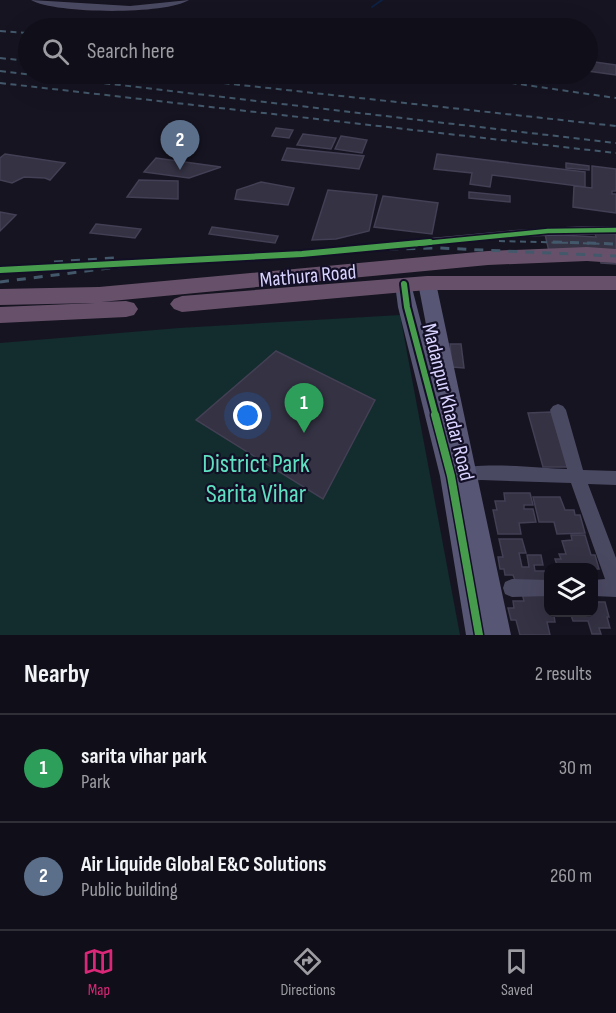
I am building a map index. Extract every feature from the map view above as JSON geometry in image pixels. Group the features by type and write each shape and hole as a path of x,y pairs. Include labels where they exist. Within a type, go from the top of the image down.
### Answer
{"highway":[{"name":"Mathura Road","path":"0,297 99,295 488,258 587,254 616,256"},
{"name":"Mathura Road","path":"0,315 86,313 415,284 616,283"}],"street":[{"path":"35,0 103,4 135,9 179,1"},
{"path":"0,270 345,251 461,238 591,229 616,230"},
{"name":"Madanpur Khadar Road","path":"415,284 407,307 458,475 498,635"},
{"path":"558,410 577,477 616,586 598,588"},
{"path":"458,475 616,477"},
{"name":"Madanpur Khadar Road","path":"458,475 479,635"},
{"path":"513,588 544,588"}],"green space":[{"name":"District Park Sarita Vihar","path":"400,315 460,635 0,635 0,343 179,328"}],"building":[{"path":"598,62 616,65 616,75 598,72"},
{"path":"276,128 293,130 289,138 272,136"},
{"path":"303,134 336,138 331,149 297,145"},
{"path":"341,136 367,140 362,153 335,149"},
{"path":"287,148 364,156 359,169 282,160"},
{"path":"5,154 65,163 50,180 24,177 12,183 0,180 0,158"},
{"path":"437,154 585,172 585,187 492,175 490,187 470,184 472,173 434,169"},
{"path":"156,158 221,167 189,178 144,172"},
{"path":"566,163 589,166 589,170 566,168"},
{"path":"592,166 616,169 616,191 612,191 612,194 616,194 616,213 573,207 574,186 592,188"},
{"path":"139,180 178,181 178,199 127,197"},
{"path":"261,182 294,188 288,205 235,199 237,190"},
{"path":"328,190 377,195 369,231 336,239 312,240"},
{"path":"469,192 510,196 510,202 469,198"},
{"path":"383,196 438,203 432,234 374,227"},
{"path":"0,212 16,215 0,231"},
{"path":"96,224 141,229 135,238 90,233"},
{"path":"212,227 278,236 275,243 209,234"},
{"path":"595,233 616,234 616,264 601,263 600,259 550,256 545,234 596,237"},
{"path":"450,344 461,344 464,368 452,367"},
{"path":"276,351 375,400 323,499 196,420"},
{"path":"551,412 568,467 543,467 528,413"},
{"path":"504,493 530,493 533,505 524,505 524,509 533,509 536,522 519,523 521,534 498,534 493,510 497,510 495,501 505,501"},
{"path":"533,497 560,497 565,510 574,510 575,515 580,515 585,533 557,534 554,522 539,522"},
{"path":"571,535 585,535 591,555 595,555 597,563 556,563 555,559 561,559 559,554 566,554 562,541 572,540"},
{"path":"499,539 522,539 526,553 519,553 522,567 529,567 527,555 541,555 543,565 534,565 535,571 544,571 544,584 515,580 513,575 505,575 504,569 500,569 498,557 503,557"},
{"path":"522,593 544,593 544,617 554,617 555,622 547,622 550,635 520,635 516,620 511,620 508,608 514,608 513,601 524,601"},
{"path":"598,602 605,602 610,628 599,628 601,634 592,634 588,621 573,621 572,617 598,617"}],"waterway":[{"path":"372,7 382,0"}],"railway":[{"path":"0,31 18,32"},
{"path":"0,58 18,60"},
{"path":"0,71 18,73"},
{"path":"0,83 616,153"},
{"path":"111,84 616,143"},
{"path":"232,84 616,126"},
{"path":"519,84 616,98"},
{"path":"422,239 506,238"},
{"path":"499,241 612,244"},
{"path":"553,242 616,244"},
{"path":"0,282 149,263 345,250 438,248 616,256"},
{"path":"54,262 114,258"},
{"path":"0,269 62,265"}],"cycle path":[{"path":"0,270 302,254 514,233 616,230"},
{"path":"404,284 407,307 451,476 479,635"}],"place":[{"name":"Air Liquide Global E&C Solutions","path":"180,170"},
{"name":"sarita vihar park","path":"304,433"}]}
